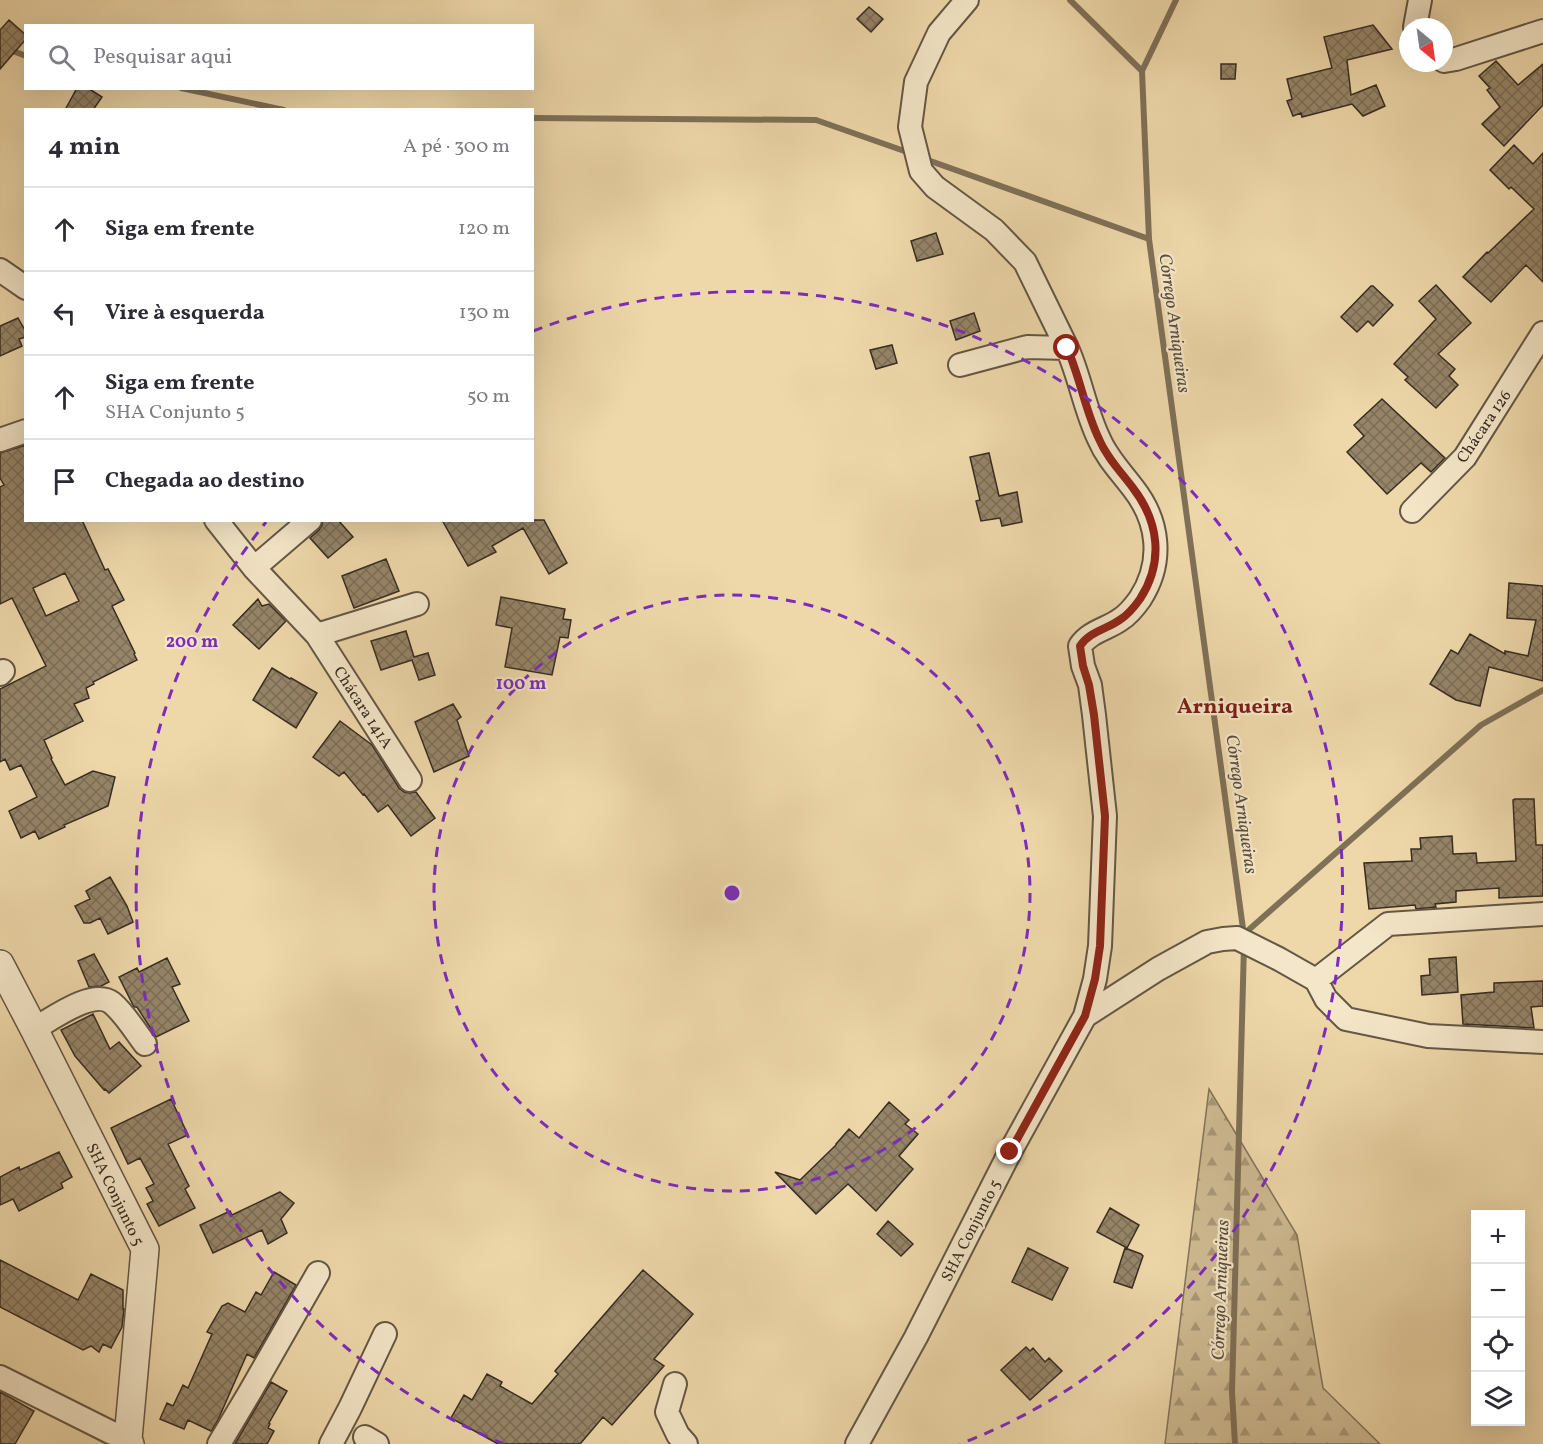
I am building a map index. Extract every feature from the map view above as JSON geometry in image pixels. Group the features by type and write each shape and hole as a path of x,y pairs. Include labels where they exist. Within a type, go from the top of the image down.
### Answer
{"street":[{"path":"967,0 939,33 916,82 910,127 921,171 935,187 994,230 1025,262 1067,348 1092,425 1100,442 1149,512 1156,535 1155,558 1151,575 1141,598 1120,620 1093,634 1080,646 1094,715 1105,816 1100,946 1095,979 1085,1016"},
{"path":"1417,18 1420,0"},
{"path":"1453,60 1543,31"},
{"path":"0,270 24,287"},
{"name":"Chácara 126","path":"1412,512 1465,457 1543,333"},
{"path":"960,365 1027,347 1067,348"},
{"path":"0,440 24,432"},
{"name":"Chácara 141A","path":"218,522 254,568 317,634 410,780"},
{"path":"254,568 308,522"},
{"path":"317,634 417,604"},
{"path":"1316,980 1388,924 1543,914"},
{"path":"1085,1016 1158,969 1207,942 1237,938 1316,980 1326,999 1346,1019 1428,1036 1543,1042"},
{"name":"SHA Conjunto 5","path":"0,964 145,1249 129,1442"},
{"path":"34,1029 81,1002 95,998 110,1002 145,1044"},
{"name":"SHA Conjunto 5","path":"857,1444 916,1337 1010,1152 1085,1016"},
{"path":"219,1444 318,1273"},
{"path":"331,1444 386,1334"},
{"path":"0,1377 129,1442"},
{"path":"675,1384 667,1412 678,1435 686,1444"}],"green space":[{"path":"1209,1089 1297,1235 1323,1388 1380,1444 1165,1444"}],"building":[{"path":"869,7 883,19 871,32 857,19"},
{"path":"9,20 24,33 24,41 0,69 0,30"},
{"path":"1373,25 1392,49 1347,60 1351,95 1376,85 1385,106 1363,116 1352,104 1302,117 1301,113 1293,116 1287,101 1292,99 1287,79 1332,68 1324,37"},
{"path":"1496,61 1518,85 1543,64 1543,105 1504,146 1482,124 1500,107 1487,90 1490,88 1479,76"},
{"path":"1221,64 1236,64 1235,79 1221,79"},
{"path":"76,90 91,90 102,97 94,108 66,108"},
{"path":"1514,145 1533,164 1543,153 1543,282 1526,265 1491,302 1463,277 1534,209 1490,170"},
{"path":"936,233 943,254 917,261 911,241"},
{"path":"1436,285 1471,323 1438,354 1455,369 1449,376 1458,385 1436,408 1405,380 1408,377 1394,364 1436,319 1419,301"},
{"path":"1371,286 1393,305 1373,326 1368,321 1357,332 1341,317"},
{"path":"974,313 980,331 956,340 950,321"},
{"path":"18,318 24,328 24,338 19,339 22,346 0,356 0,326"},
{"path":"892,345 897,363 876,369 870,350"},
{"path":"1382,399 1445,458 1431,472 1421,463 1387,494 1347,452 1364,436 1354,425"},
{"path":"24,446 24,522 83,522 105,570 108,569 124,600 112,606 137,660 93,682 94,684 86,688 89,698 74,704 83,721 44,740 65,785 93,771 115,777 108,806 64,825 65,827 39,839 35,831 21,838 9,811 37,797 21,765 10,770 5,759 0,762 0,689 46,666 12,598 0,604 0,487 4,485 0,478 0,453","holes":["65,573 79,601 46,616 33,588"]},
{"path":"989,453 999,496 1017,492 1022,522 1002,526 1000,518 981,521 976,501 980,500 970,457"},
{"path":"534,520 544,520 567,563 549,574 523,528 492,546 496,552 468,566 443,522 534,522"},
{"path":"323,522 340,522 353,537 328,558 310,538"},
{"path":"386,559 399,591 354,608 342,576"},
{"path":"1509,583 1543,586 1543,681 1489,667 1480,706 1456,700 1430,684 1451,650 1458,654 1470,634 1505,654 1505,651 1528,656 1536,620 1507,618"},
{"path":"501,597 565,609 563,619 571,620 568,638 560,637 552,675 505,667 512,628 496,625"},
{"path":"258,599 262,606 269,604 286,621 259,649 233,625"},
{"path":"406,631 414,657 428,653 435,675 419,680 412,660 381,670 371,641"},
{"path":"272,668 317,693 296,728 253,700"},
{"path":"453,704 461,717 457,720 469,756 434,772 415,722"},
{"path":"340,721 372,745 399,788 404,792 416,792 435,818 411,836 388,805 378,812 344,772 339,776 313,757"},
{"path":"1534,799 1536,845 1543,845 1543,896 1499,898 1499,888 1456,891 1456,902 1435,904 1436,907 1416,909 1415,905 1369,909 1364,863 1412,861 1411,849 1421,849 1420,838 1452,836 1453,854 1476,853 1477,863 1516,861 1513,800"},
{"path":"110,877 127,906 133,922 108,934 100,918 84,923 75,906 90,899 86,891"},
{"path":"94,954 109,982 101,986 89,987 78,961"},
{"path":"1456,957 1458,992 1422,995 1421,976 1430,975 1429,959"},
{"path":"167,958 180,984 172,987 189,1021 156,1037 137,1007 134,1007 119,977 137,968 139,972"},
{"path":"1543,981 1543,1006 1531,1007 1534,1028 1463,1024 1461,995 1494,992 1494,983"},
{"path":"93,1014 110,1049 119,1042 141,1066 109,1093 75,1056 61,1030"},
{"path":"171,1099 188,1135 168,1144 189,1186 185,1189 195,1208 159,1226 147,1204 153,1201 146,1188 154,1184 140,1158 128,1164 111,1128"},
{"path":"889,1102 909,1120 905,1124 918,1134 899,1156 913,1169 876,1211 848,1184 816,1214 775,1172 800,1180 849,1129 859,1138"},
{"path":"59,1152 72,1177 61,1183 63,1188 19,1211 13,1199 0,1205 0,1177"},
{"path":"280,1192 294,1203 281,1219 287,1233 268,1244 262,1230 213,1253 200,1225 230,1211 232,1215"},
{"path":"1110,1208 1139,1225 1127,1248 1097,1232"},
{"path":"888,1221 913,1244 901,1256 877,1234"},
{"path":"1028,1248 1068,1268 1052,1300 1012,1282"},
{"path":"1125,1248 1143,1256 1132,1288 1114,1282"},
{"path":"0,1260 78,1300 91,1274 123,1290 122,1327 111,1348 103,1344 99,1352 91,1346 83,1350 0,1307"},
{"path":"643,1270 693,1314 654,1359 664,1366 612,1425 603,1417 580,1444 498,1444 451,1418 464,1395 472,1400 487,1374 502,1382 500,1386 532,1404 558,1374 555,1371"},
{"path":"274,1272 296,1285 254,1358 247,1354 212,1430 188,1420 184,1429 160,1419 167,1403 173,1406 183,1385 188,1388 212,1334 207,1332 222,1306 228,1303 245,1312 256,1292 261,1295"},
{"path":"1026,1347 1030,1351 1033,1348 1045,1362 1049,1358 1062,1371 1030,1400 1001,1370"},
{"path":"271,1382 287,1391 269,1423 268,1428 274,1431 267,1444 235,1444"},
{"path":"0,1392 34,1411 15,1444 0,1444"}],"waterway":[{"path":"1070,0 1142,71"},
{"name":"Córrego Arniqueiras","path":"1176,0 1142,71 1149,239 1244,936"},
{"path":"0,46 24,55"},
{"path":"190,90 275,108"},
{"path":"534,118 816,120 910,153"},
{"path":"922,158 1149,239"},
{"path":"1244,934 1481,725 1543,690"},
{"name":"Córrego Arniqueiras","path":"1235,1444 1232,1392 1244,946"}],"district":[{"name":"Arniqueira","path":"1235,705"}],"route":[{"path":"1010,1152 1085,1016 1095,979 1100,946 1105,816 1094,715 1080,646 1084,640 1130,612 1141,598 1151,575 1155,558 1156,535 1149,512 1100,442 1092,425 1067,348"}]}
